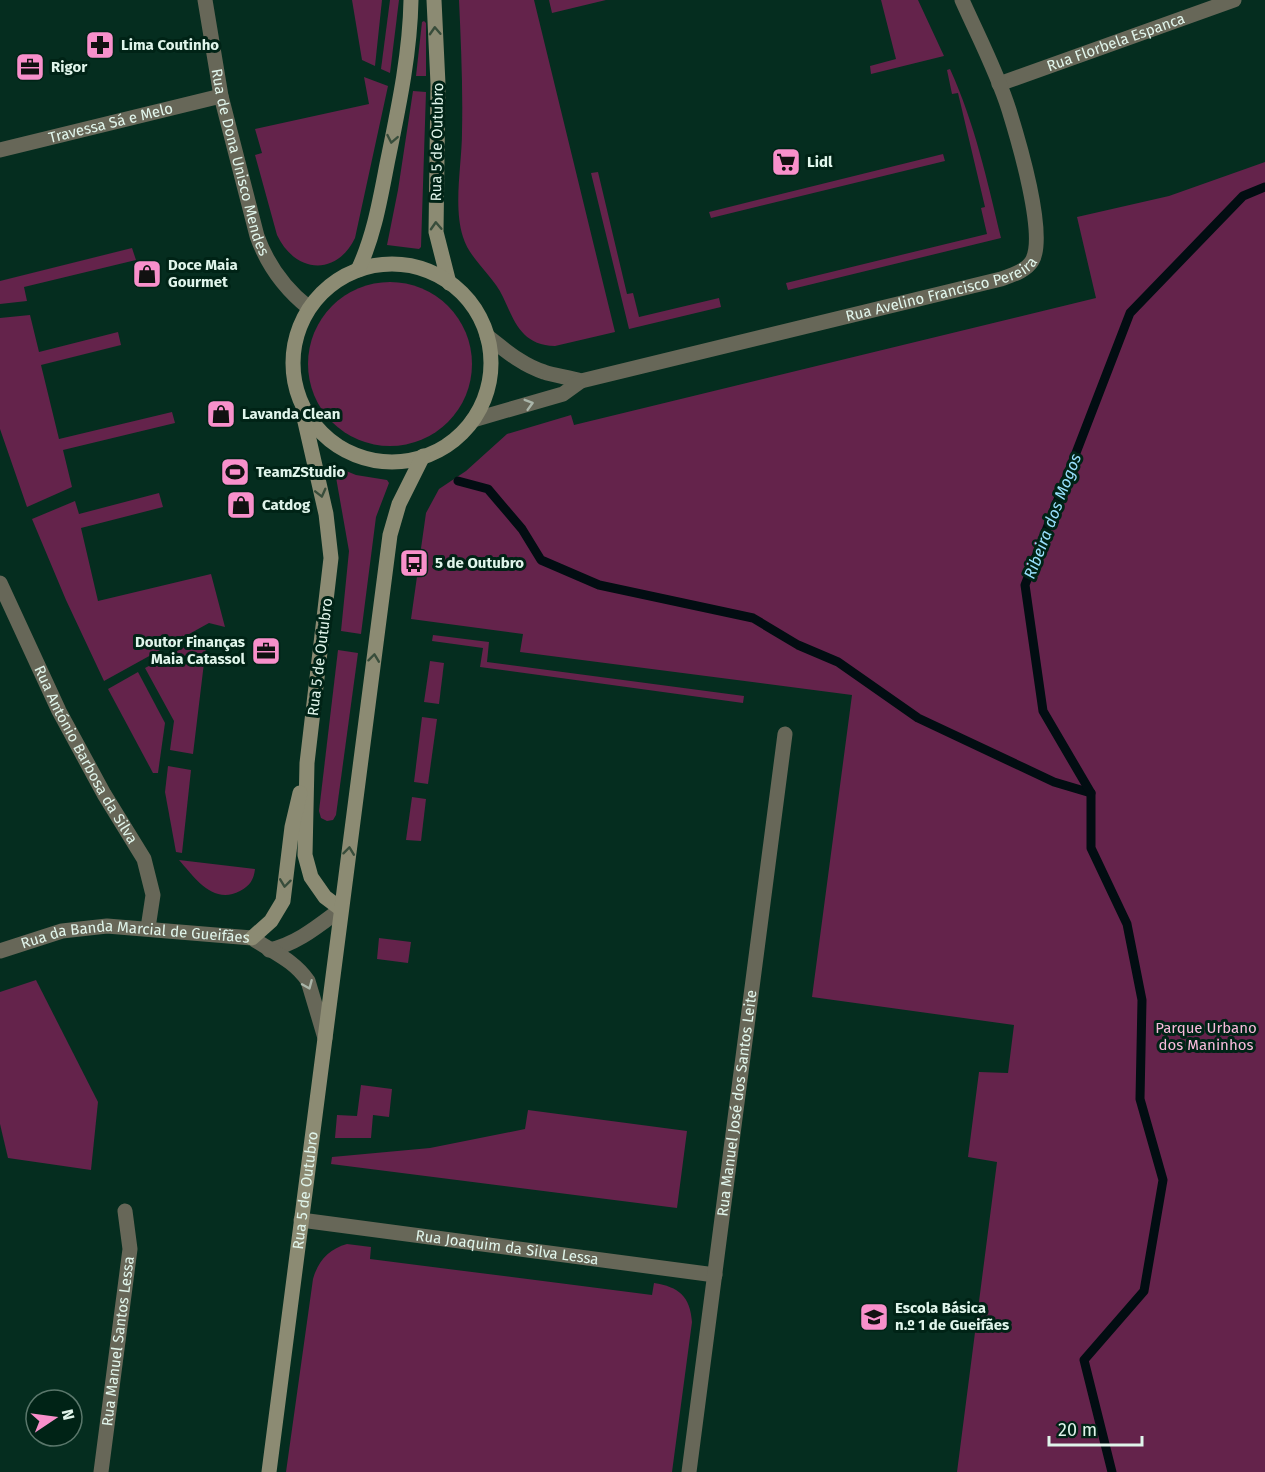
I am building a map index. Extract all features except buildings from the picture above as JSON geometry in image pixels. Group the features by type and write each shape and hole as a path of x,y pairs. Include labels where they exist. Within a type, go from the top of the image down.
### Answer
{"main road":[{"path":"358,270 372,238 391,145 403,82 411,0"},
{"name":"Rua 5 de Outubro","path":"434,0 438,84 436,232 449,283"},
{"name":"Rua 5 de Outubro","path":"406,264 422,268 449,283 472,306 487,336 491,358 490,379 486,393 473,420 451,442 423,456 404,461 385,461 348,452 329,440 304,410 293,375 294,341 298,326 309,308 331,285 358,270 374,265 406,264"},
{"name":"Rua 5 de Outubro","path":"299,395 326,514 331,558 307,763 306,855 311,877 325,897 341,909"},
{"name":"Rua 5 de Outubro","path":"269,1472 390,535 399,504 423,456"},
{"path":"252,938 271,921 283,901 292,827 307,763"}],"street":[{"name":"Rua de Dona Unisco Mendes","path":"205,0 221,96 263,252 285,285 309,308"},
{"name":"Rua Avelino Francisco Pereira","path":"473,420 562,394 581,381 1001,279 1029,266 1036,253 1038,242 1036,214 1009,109 962,0"},
{"name":"Rua Florbela Espanca","path":"999,84 1234,0"},
{"name":"Travessa Sá e Melo","path":"0,150 221,96"},
{"name":"Rua Avelino Francisco Pereira","path":"487,336 520,361 545,373 581,381"},
{"name":"Rua António Barbosa da Silva","path":"0,584 59,711 104,794 144,860 153,895 148,928"},
{"name":"Rua Manuel José dos Santos Leite","path":"689,1472 785,734"},
{"name":"Rua da Banda Marcial de Gueifães","path":"269,950 297,941 341,909"},
{"name":"Rua da Banda Marcial de Gueifães","path":"0,951 46,934 107,926 252,938 289,960 308,981 325,1038"},
{"name":"Rua Manuel Santos Lessa","path":"101,1472 130,1249 125,1211"},
{"name":"Rua Joaquim da Silva Lessa","path":"301,1220 715,1275"}],"green space":[{"path":"352,0 382,0 375,66 362,60"},
{"path":"390,0 399,0 390,73 381,69"},
{"path":"459,0 534,0 615,332 555,346 535,342 527,337 516,324 499,289 466,245 459,212 462,66"},
{"path":"549,0 606,0 552,13"},
{"path":"881,0 918,0 944,56 871,74 870,66 896,59"},
{"path":"422,22 426,23 426,76 416,76"},
{"path":"950,69 973,131 1001,238 788,290 786,283 987,234 981,208 985,207 958,93 952,94 947,70"},
{"path":"364,77 388,86 355,238 347,251 327,264 305,263 285,248 277,235 255,155 262,153 255,129 369,104"},
{"path":"413,91 426,92 421,247 419,249 387,245"},
{"path":"943,154 945,161 711,218 709,212"},
{"name":"Parque Urbano dos Maninhos","path":"1265,162 1265,1472 957,1472 997,1162 968,1157 979,1072 1008,1073 1014,1025 812,997 852,695 520,652 523,634 411,619 426,513 439,489 466,471 507,434 571,415 574,425 1096,298 1077,217 1169,196"},
{"path":"598,172 627,294 633,293 639,317 719,298 721,307 629,329 591,173"},
{"path":"132,248 136,260 24,287 27,301 0,304 0,281"},
{"path":"390,282 421,289 448,306 465,333 472,364 465,395 448,422 421,439 390,446 359,439 332,422 315,395 308,364 315,333 332,306 359,289"},
{"path":"30,315 39,352 118,332 121,345 41,365 59,439 172,412 175,423 63,450 72,487 27,507 0,429 0,318"},
{"path":"334,466 356,475 387,480 389,483 376,517 361,634 341,631 349,551"},
{"path":"159,493 163,507 81,528 98,601 211,574 225,627 209,623 104,681 66,600 32,519 75,501 79,514"},
{"path":"433,635 489,642 487,662 744,696 743,703 480,667 483,648 432,641"},
{"path":"202,638 207,638 193,754 170,750 174,721 145,668"},
{"path":"338,650 358,653 336,815 333,820 327,821 321,818 319,811"},
{"path":"430,661 444,663 439,704 424,702"},
{"path":"138,672 165,723 158,773 153,773 108,689"},
{"path":"422,717 437,719 428,784 414,782"},
{"path":"168,766 191,770 182,853 176,852 165,792"},
{"path":"412,797 426,799 421,841 406,840"},
{"path":"179,860 255,869 246,887 240,891 221,895 205,888"},
{"path":"379,938 411,942 408,963 377,959"},
{"path":"36,980 98,1102 91,1170 8,1158 0,1124 0,992"},
{"path":"361,1085 392,1089 389,1117 373,1115 371,1138 335,1138 337,1115 357,1116"},
{"path":"528,1110 687,1131 677,1208 331,1164 332,1157 430,1148 525,1129"},
{"path":"347,1244 371,1247 370,1259 652,1295 654,1283 670,1287 682,1294 689,1306 692,1322 672,1472 286,1472 313,1279 325,1257 335,1249"}],"waterway":[{"name":"Ribeira dos Mogos","path":"1112,1472 1084,1360 1144,1291 1163,1180 1140,1099 1142,1000 1127,924 1091,848 1091,793 1043,711 1025,585 1130,313 1243,196 1265,187"},
{"path":"458,481 488,489 522,529 541,560 599,585 753,618 798,645 838,662 918,718 1054,782 1091,793"}],"place":[{"name":"Lima Coutinho","path":"100,45"},
{"name":"Rigor","path":"30,67"},
{"name":"Lidl","path":"786,162"},
{"name":"Doce Maia Gourmet","path":"147,274"},
{"name":"Lavanda Clean","path":"221,414"},
{"name":"TeamZStudio","path":"235,472"},
{"name":"Catdog","path":"241,505"},
{"name":"5 de Outubro","path":"414,563"},
{"name":"Doutor Finanças Maia Catassol","path":"266,651"},
{"name":"Escola Básica n.º 1 de Gueifães","path":"874,1317"}]}
